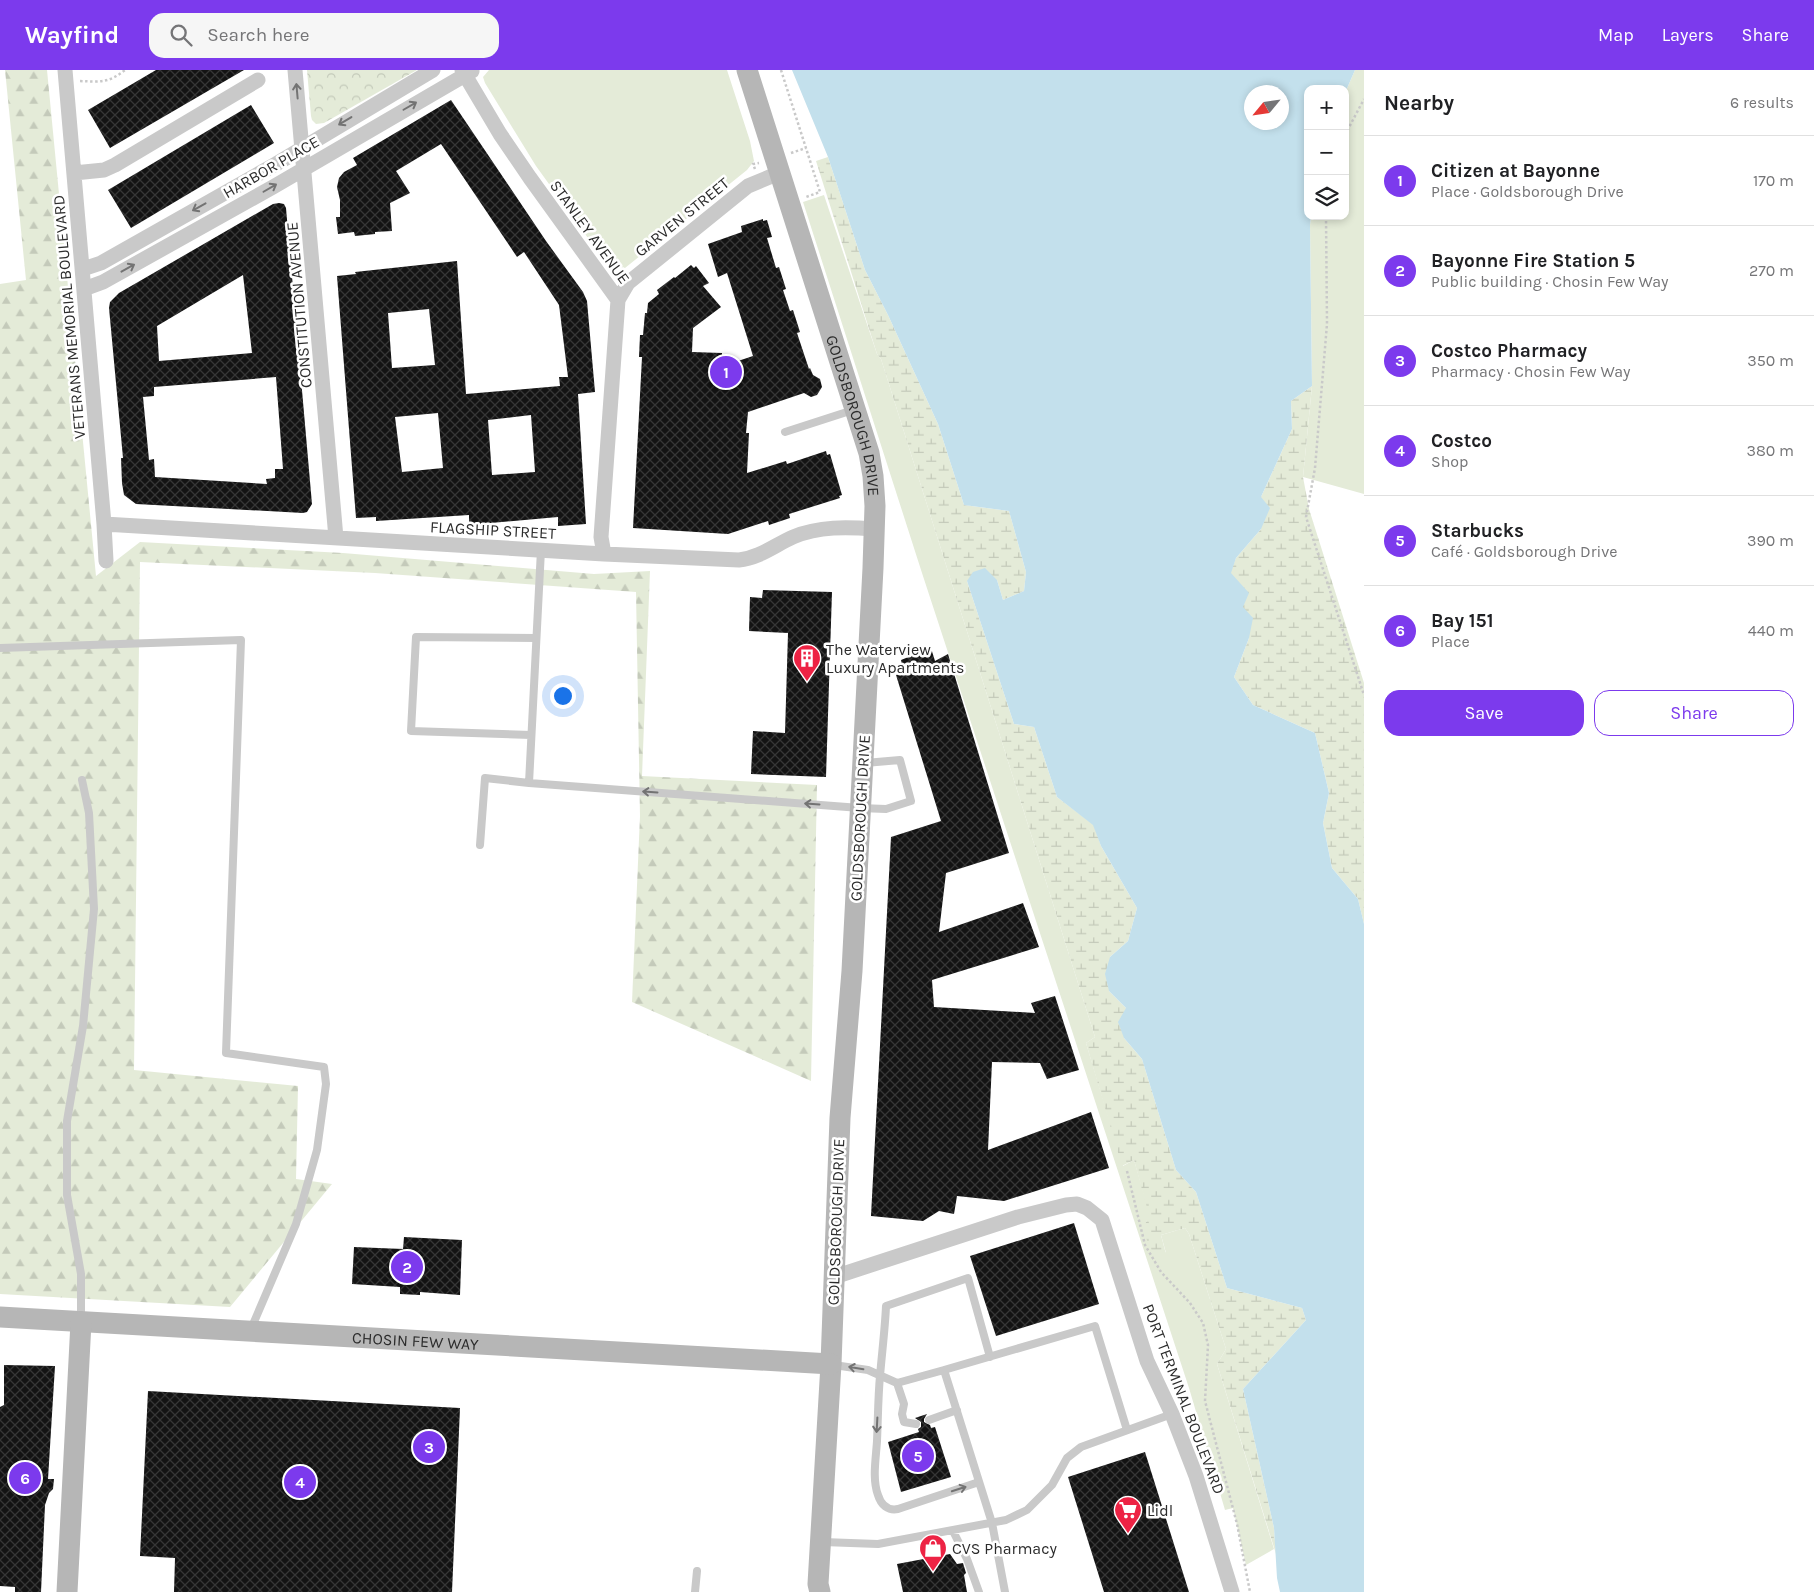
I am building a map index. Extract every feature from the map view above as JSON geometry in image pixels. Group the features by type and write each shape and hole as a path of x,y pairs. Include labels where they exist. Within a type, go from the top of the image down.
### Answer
{"street":[{"name":"VETERANS MEMORIAL BOULEVARD","path":"65,70 106,561"},
{"name":"CONSTITUTION AVENUE","path":"295,70 336,538"},
{"name":"HARBOR PLACE","path":"83,269 100,263 302,148 433,70"},
{"name":"GOLDSBOROUGH DRIVE","path":"747,70 869,453 872,470 874,529 863,763 852,971 840,1118 831,1364 818,1589"},
{"name":"HARBOR PLACE","path":"84,289 103,282 304,168 466,72"},
{"name":"STANLEY AVENUE","path":"466,72 496,127 530,178 618,300 601,538 604,554"},
{"path":"74,173 104,170 115,165 258,80"},
{"name":"GARVEN STREET","path":"618,300 628,283 748,186 779,173"},
{"name":"FLAGSHIP STREET","path":"104,524 604,554 739,560 753,557 793,537 814,530 834,527 874,529"},
{"name":"PORT TERMINAL BOULEVARD","path":"834,1277 1018,1217 1066,1205 1077,1204 1087,1208 1102,1220 1147,1361 1172,1414 1196,1476 1232,1592"},
{"name":"CHOSIN FEW WAY","path":"0,1317 831,1364"},
{"path":"67,1592 81,1322"}],"lane":[{"path":"785,432 855,409"},
{"path":"530,783 541,550"},
{"path":"532,736 411,731 416,637 536,638"},
{"path":"0,648 241,640 226,1054 324,1067 326,1084 317,1150 296,1224 250,1332"},
{"path":"480,846 485,778 860,808 886,809 911,801 900,760 863,763"},
{"path":"81,1322 81,1274 67,1195 67,1121 82,1026 94,908 88,813 82,780"},
{"path":"979,1482 898,1509 887,1508 881,1502 875,1473 886,1306 968,1278 990,1357"},
{"path":"831,1364 868,1370 897,1383 1095,1326 1127,1430"},
{"path":"944,1370 992,1523 1004,1592"},
{"path":"897,1383 904,1404 902,1414 904,1422 916,1424"},
{"path":"929,1420 957,1410"},
{"path":"821,1542 878,1544 1006,1520 1028,1510 1052,1485 1067,1458 1081,1447 1172,1414"},
{"path":"953,1531 967,1559 979,1592"},
{"path":"695,1592 697,1572"}],"path":[{"path":"80,81 98,82 111,80 125,70"},
{"path":"781,70 820,192 806,197"},
{"path":"1347,130 1364,99"},
{"path":"792,153 806,148"},
{"path":"1326,220 1327,324 1315,468 1306,517 1364,695"},
{"path":"1127,1171 1145,1246 1161,1272 1190,1303 1203,1323 1208,1345 1205,1401 1237,1524 1250,1592"}],"green space":[{"path":"5,70 47,70 96,576 140,542 343,553 594,574 650,571 642,776 817,785 811,1081 632,1002 640,816 636,592 375,573 140,562 134,1070 298,1086 296,1179 332,1184 230,1307 0,1294 0,284 26,280"},
{"path":"307,70 417,70 324,123 316,124 311,116"},
{"path":"489,70 727,70 750,141 754,161 747,170 625,268 615,269 606,263 536,166 485,83 483,77"},
{"path":"1355,70 1364,70 1364,494 1303,477 1312,386 1311,220 1349,220 1348,85"},
{"path":"828,157 865,270 888,315 938,424 964,505 1009,511 1026,572 1024,591 1003,600 997,580 967,581 1014,724 1034,727 1057,797 1094,825 1101,846 1137,908 1128,941 1110,957 1109,991 1126,1008 1124,1038 1142,1059 1176,1170 1196,1192 1227,1288 1302,1308 1306,1320 1243,1389 1274,1528 1276,1554 1217,1364 1226,1349 1189,1234 1185,1228 1161,1235 1166,1254 1152,1251 1145,1233 1149,1215 1134,1160 1122,1166 1086,1043 1095,1037 881,359 877,354 816,161"},
{"path":"824,195 877,354 881,359 1095,1037 1086,1043 1123,1166 1134,1160 1150,1215 1146,1222 1166,1253 1161,1235 1185,1228 1189,1234 1226,1349 1217,1364 1274,1549 1246,1565 1233,1508 1225,1510 1189,1388 922,573 803,202"},
{"path":"1312,386 1303,477 1309,509 1364,683 1364,924 1358,899 1332,868 1323,823 1329,793 1315,733 1253,705 1234,677 1249,638 1243,607 1230,573 1236,558 1261,529 1261,497 1292,429 1291,401"}],"water":[{"path":"792,70 1355,70 1348,85 1304,85 1304,220 1311,220 1312,386 1291,401 1292,429 1261,497 1270,508 1261,529 1236,558 1231,573 1249,593 1243,607 1253,618 1249,638 1234,677 1253,705 1315,733 1329,793 1323,823 1332,868 1358,899 1364,924 1364,1592 1280,1592 1277,1578 1274,1528 1243,1389 1306,1320 1302,1308 1227,1288 1196,1192 1176,1170 1142,1059 1124,1038 1118,1022 1126,1008 1109,991 1105,974 1110,957 1128,941 1137,908 1101,846 1093,825 1057,797 1034,727 1014,724 967,581 973,572 985,568 997,580 1003,600 1024,591 1026,572 1009,511 964,505 938,424 888,315 865,270 828,157"}],"building":[{"path":"156,70 244,70 110,148 88,110"},
{"path":"451,100 546,241 583,292 587,301 595,392 578,394 586,524 558,526 558,517 469,525 469,515 376,521 376,517 356,518 337,276 356,274 355,272 457,261 466,394 560,386 559,377 568,377 559,305 524,252 517,257 441,144 396,171 410,193 390,203 392,231 375,232 375,234 355,236 354,232 338,234 336,217 340,217 340,200 337,187 339,178 344,172 357,165 353,158","holes":["429,309 435,365 392,368 388,313","438,413 443,468 402,472 395,417","531,415 535,472 492,475 488,420"]},
{"path":"251,105 274,143 131,228 108,190"},
{"path":"273,204 284,204 286,208 312,504 307,512 303,513 136,504 124,495 122,483 121,458 123,458 110,302 119,293","holes":["243,275 252,353 159,361 157,326","276,377 283,469 275,469 275,478 266,479 267,484 155,477 154,459 149,460 143,397 154,396 154,387"]},
{"path":"763,219 763,221 767,220 772,237 767,238 776,268 779,267 786,289 783,290 790,311 793,310 800,332 797,333 809,369 813,375 820,379 822,387 817,395 811,397 804,393 748,412 746,433 749,433 747,473 786,461 787,464 826,451 827,455 830,454 842,495 839,496 840,498 789,514 790,518 769,525 768,521 728,534 633,528 642,357 639,357 640,335 643,335 648,303 659,294 657,290 691,265 694,268 696,266 709,283 703,286 721,307 693,328 692,352 722,353 722,356 727,357 729,364 753,356 727,273 718,277 708,244 742,232 741,226"},
{"name":"The Waterview Luxury Apartments","path":"763,590 832,592 826,777 751,774 753,731 785,733 788,633 749,631 750,597 762,598"},
{"path":"931,648 935,661 948,654 1009,853 946,873 939,932 1023,903 1039,947 932,980 934,1007 1035,1013 1031,1003 1055,996 1079,1070 1047,1079 1040,1063 992,1062 988,1150 1091,1112 1109,1168 1004,1201 957,1196 954,1214 939,1211 923,1221 871,1216 891,837 941,821 896,675 903,672 901,660"},
{"path":"1074,1223 1099,1304 996,1336 970,1256"},
{"path":"404,1237 462,1240 460,1295 420,1292 420,1295 400,1294 400,1287 352,1284 354,1247 403,1249"},
{"path":"4,1365 55,1366 48,1479 54,1479 53,1489 49,1493 45,1505 41,1592 15,1592 15,1587 0,1586 0,1407 4,1405"},
{"path":"148,1391 460,1408 452,1592 174,1592 175,1558 140,1556"},
{"path":"927,1414 924,1422 930,1425 931,1428 935,1427 951,1477 901,1492 888,1442 919,1432 918,1429 921,1427 921,1422 915,1418"},
{"name":"Lidl","path":"1145,1452 1189,1592 1104,1592 1068,1477"},
{"name":"CVS Pharmacy","path":"950,1554 957,1564 963,1563 966,1573 964,1575 967,1592 903,1592 897,1564"}],"place":[{"name":"Citizen at Bayonne","path":"726,372"},
{"name":"The Waterview Luxury Apartments","path":"807,682"},
{"name":"Bayonne Fire Station 5","path":"407,1267"},
{"name":"Costco Pharmacy","path":"429,1447"},
{"name":"Starbucks","path":"918,1456"},
{"name":"Bay 151","path":"25,1478"},
{"name":"Costco","path":"300,1482"},
{"name":"Lidl","path":"1128,1534"},
{"name":"CVS Pharmacy","path":"933,1572"}]}
